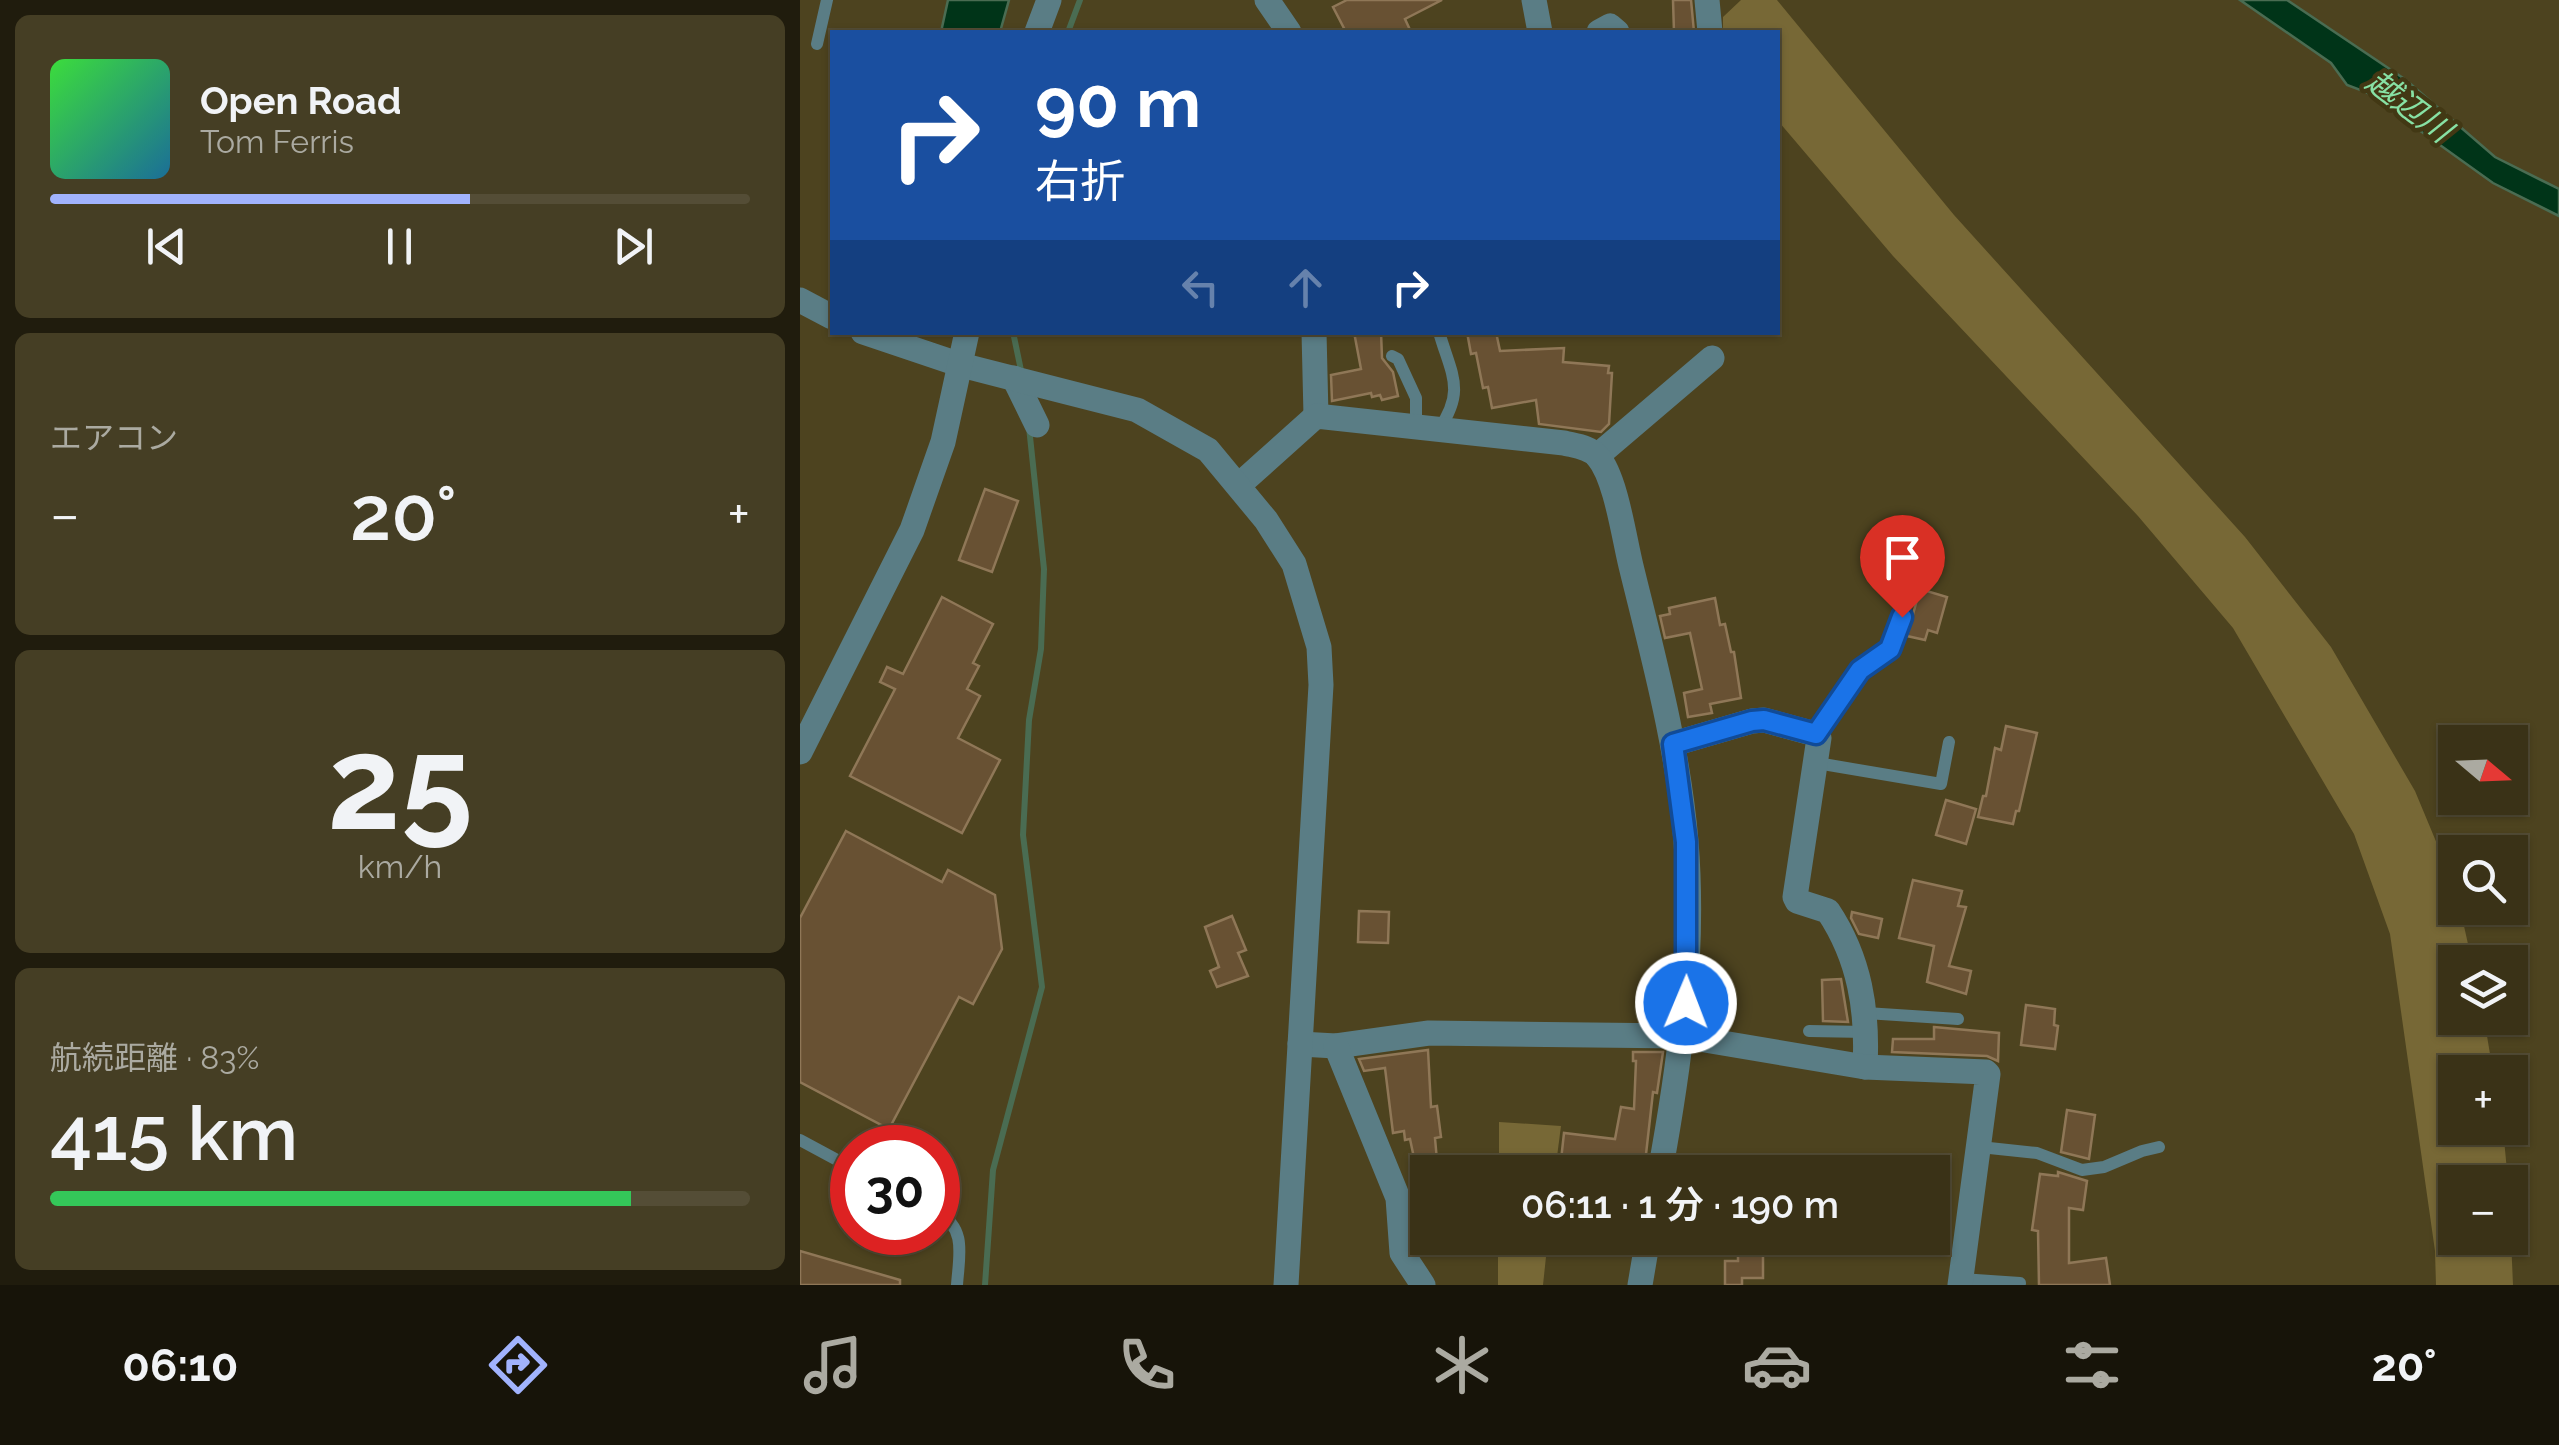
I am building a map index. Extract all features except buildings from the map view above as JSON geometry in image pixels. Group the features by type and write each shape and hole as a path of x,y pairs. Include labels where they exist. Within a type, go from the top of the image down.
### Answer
{"street":[{"path":"1037,30 1049,0"},
{"path":"1267,0 1288,30"},
{"path":"1534,0 1540,30"},
{"path":"1706,0 1710,30"},
{"path":"800,300 830,316"},
{"path":"872,335 961,365 1138,410 1208,450 1266,520 1294,564 1319,647 1321,685 1286,1285"},
{"path":"800,752 912,530 943,442 966,335"},
{"path":"1314,335 1316,416"},
{"path":"1598,456 1712,358"},
{"path":"1014,378 1037,424"},
{"path":"1239,485 1316,416 1564,443 1584,447 1598,456 1611,488 1673,744 1686,842 1686,1003 1663,1155"},
{"path":"1673,744 1764,720 1819,738 1795,897 1828,911 1853,960 1866,1023 1865,1067"},
{"path":"1300,1044 1336,1046 1428,1033 1682,1036 1865,1067 1986,1072 1980,1147 1960,1282"},
{"path":"1336,1046 1398,1198 1402,1253 1422,1285"},
{"path":"1640,1285 1645,1255"}],"lane":[{"path":"817,44 826,0"},
{"path":"1392,356 1398,358 1428,427 1452,410 1455,398 1441,335"},
{"path":"1816,734 1860,670 1890,649 1902,617"},
{"path":"1817,763 1941,784 1950,742"},
{"path":"1809,1031 1866,1023 1958,1019"},
{"path":"800,1140 830,1156"},
{"path":"1980,1147 2037,1153 2082,1170 2104,1167 2159,1148"},
{"path":"957,1285 959,1255"},
{"path":"1960,1282 2020,1283"}],"shaded area":[{"path":"1741,0 1777,0 1954,215 2245,537 2331,647 2415,791 2438,846 2438,925 2464,925 2468,945 2438,945 2438,1035 2487,1035 2490,1055 2438,1055 2438,1145 2505,1145 2506,1165 2438,1165 2438,1255 2512,1255 2513,1285 2436,1285 2435,1251 2390,934 2354,834 2233,628 2138,516 1893,256 1780,123 1780,30 1723,30 1723,17"},
{"path":"1499,1122 1561,1126 1557,1155 1499,1155"},
{"path":"1498,1255 1546,1255 1543,1285 1498,1285"}],"water":[{"path":"948,0 1009,0 1001,30 941,30"},
{"name":"越辺川","path":"2240,0 2287,0 2406,80 2495,157 2559,189 2559,216 2493,183 2366,92 2347,85 2331,63"}],"waterway":[{"path":"1069,30 1080,0"},
{"path":"1014,335 1022,375"},
{"path":"985,1285 993,1170 1042,987 1023,835 1029,720 1041,649 1044,569 1029,427"}],"route":[{"path":"1686,1003 1686,842 1673,744 1737,722 1764,720 1816,734 1860,670 1890,649 1902,617"}]}
